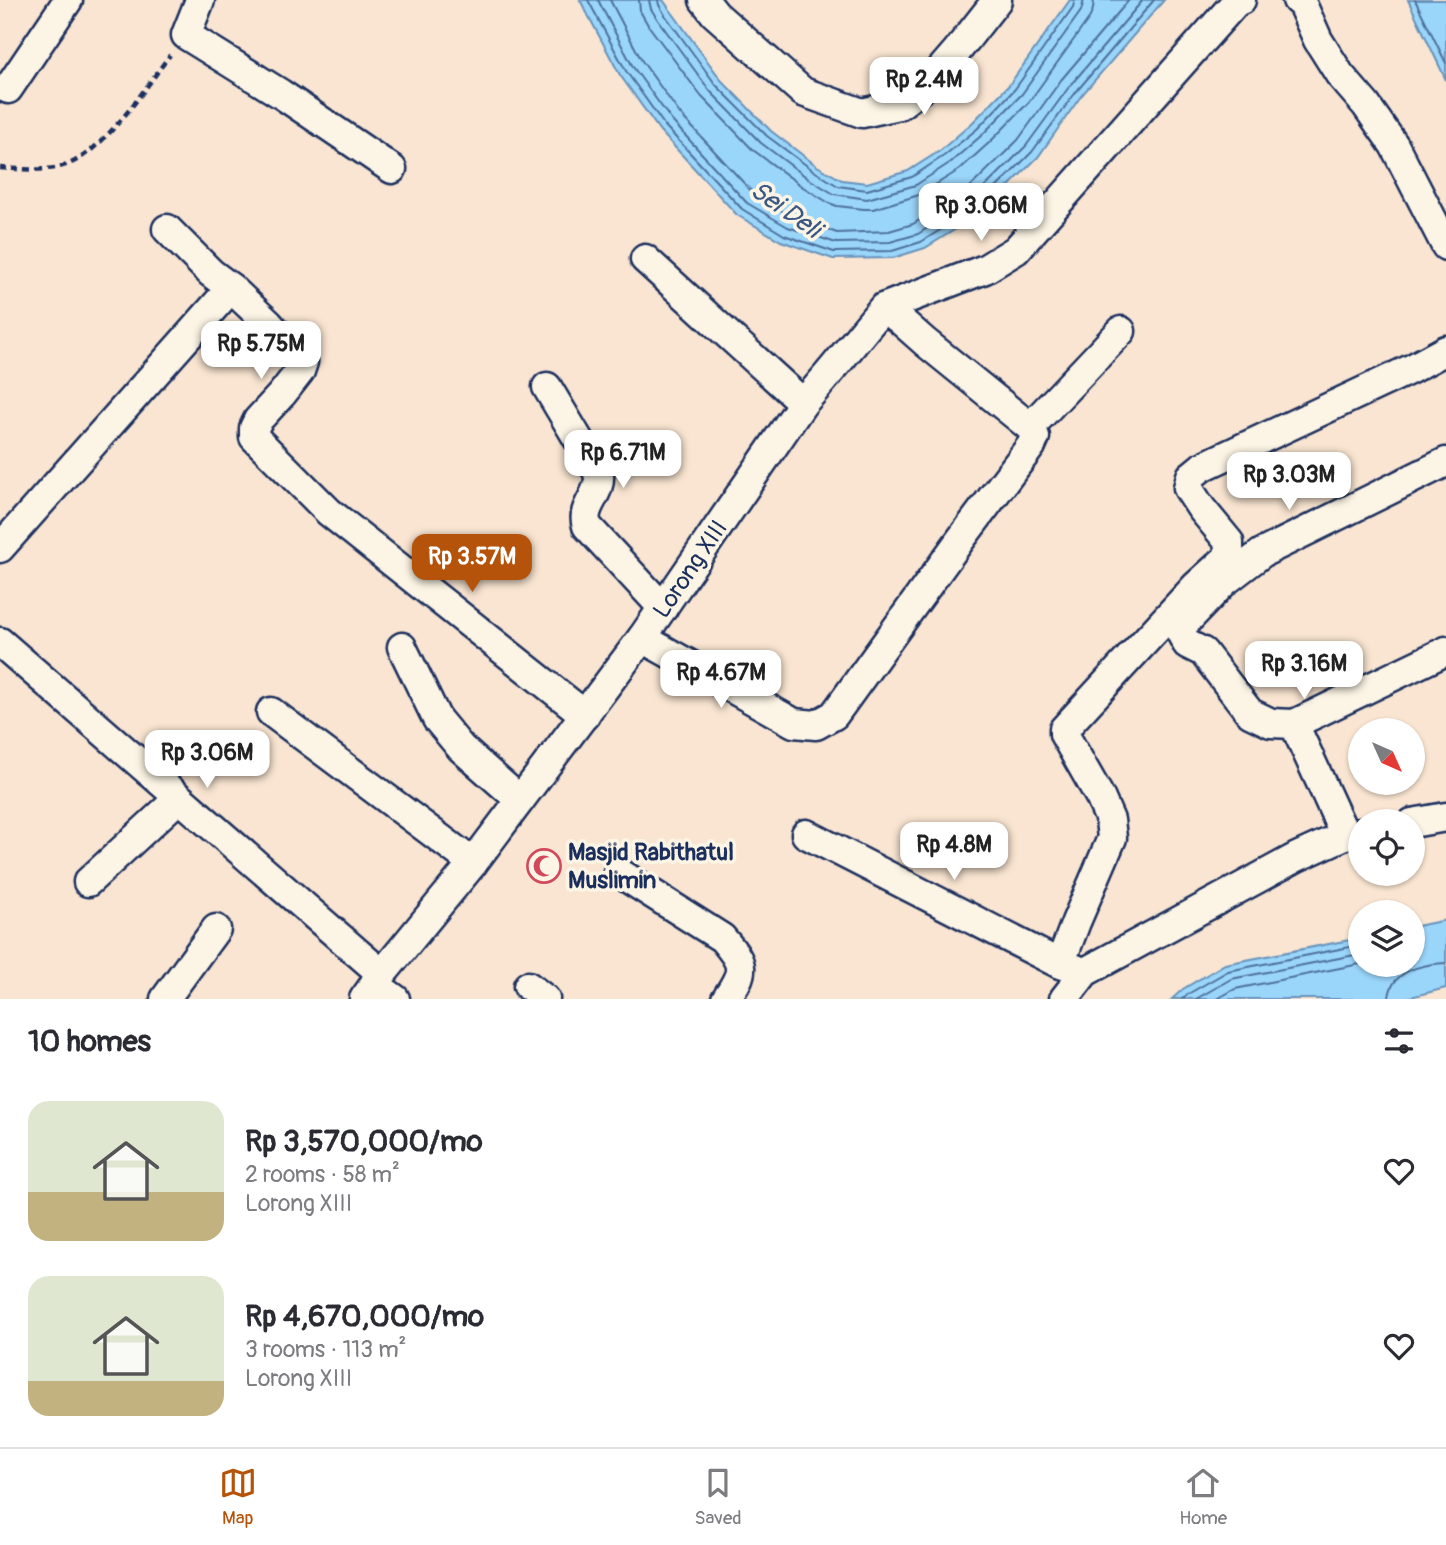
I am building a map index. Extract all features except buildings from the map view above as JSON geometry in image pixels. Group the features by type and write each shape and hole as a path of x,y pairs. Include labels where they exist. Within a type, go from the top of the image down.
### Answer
{"street":[{"path":"8,89 68,0"},
{"path":"200,0 186,35 281,94 392,169"},
{"path":"704,0 715,14 803,92 862,113 899,106 931,81 996,0"},
{"path":"883,308 985,269 1016,250 1236,2 1241,0"},
{"path":"1297,0 1302,4 1318,40 1340,75 1366,105 1394,145 1446,246"},
{"path":"167,229 211,273 269,324 303,362 300,371 258,420 254,437 329,512 585,715"},
{"path":"645,259 803,403"},
{"path":"0,548 231,288"},
{"path":"642,638 794,723 816,725 834,715 1031,446 1035,437 1030,427 883,308"},
{"name":"Lorong XIII","path":"379,989 642,638 803,403 883,308"},
{"path":"1030,427 1121,331"},
{"path":"1064,999 1073,968 1076,922 1112,838 1110,821 1100,797 1064,734 1064,729 1196,586 1229,556 1229,542 1188,488 1191,476 1202,467 1446,350"},
{"path":"547,387 599,474 598,490 585,513 587,526 663,608"},
{"path":"1446,462 1262,553 1224,582 1180,629 1187,644 1203,652 1250,713 1271,723 1294,724 1446,651"},
{"path":"0,642 179,798 379,989"},
{"path":"402,647 437,719 461,748 520,800"},
{"path":"271,712 473,863"},
{"path":"1294,724 1348,825"},
{"path":"88,882 179,798"},
{"path":"1425,821 1446,817"},
{"path":"806,834 1073,968"},
{"path":"1073,968 1297,857 1348,836"},
{"path":"618,872 723,939 736,953 741,967 739,980 726,999"},
{"path":"165,999 216,929"}],"path":[{"path":"0,168 31,170 64,166 79,158 115,127 186,35"}],"water":[{"name":"Sei Deli","path":"580,0 663,0 722,81 771,131 817,166 842,180 867,183 908,171 941,150 972,123 1009,85 1070,0 1164,0 1081,96 1038,157 982,213 925,248 893,258 833,259 781,241 737,215 660,131 620,75"},
{"path":"1408,0 1446,0 1446,80"},
{"path":"1446,920 1446,988 1403,999 1172,999 1183,989 1225,964 1348,940 1348,977 1425,977 1425,924"}],"place":[{"name":"Masjid Rabithatul Muslimin","path":"544,866"}]}
